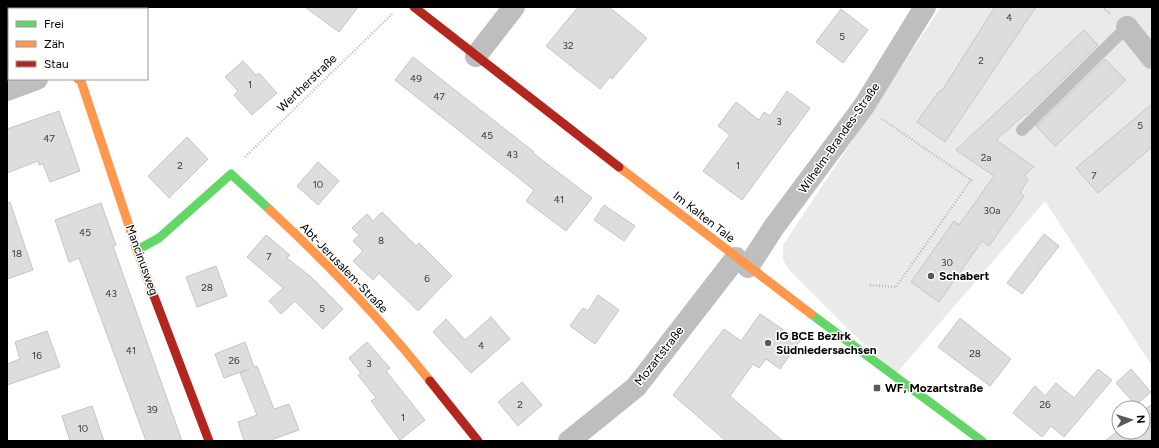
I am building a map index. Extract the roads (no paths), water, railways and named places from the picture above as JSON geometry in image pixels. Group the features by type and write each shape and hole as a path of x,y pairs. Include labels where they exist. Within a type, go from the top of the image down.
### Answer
{"street":[{"name":"Im Kalten Tale","path":"414,7 742,262 982,441"},
{"path":"476,56 514,7"},
{"name":"Wilhelm-Brandes-Straße","path":"742,262 774,227 864,106 925,7"},
{"path":"1127,27 1152,58"},
{"path":"7,90 34,80"},
{"name":"Mancinusweg","path":"80,80 138,250 209,441"},
{"name":"Abt-Jerusalem-Straße","path":"138,250 159,238 231,174 319,255 403,347 478,441"},
{"name":"Mozartstraße","path":"583,437 636,387 742,262"}],"lane":[{"path":"1022,130 1127,27"}],"place":[{"name":"Schabert","path":"931,276"},
{"name":"IG BCE Bezirk Südniedersachsen","path":"768,343"},
{"name":"WF, Mozartstraße","path":"877,388"}]}
